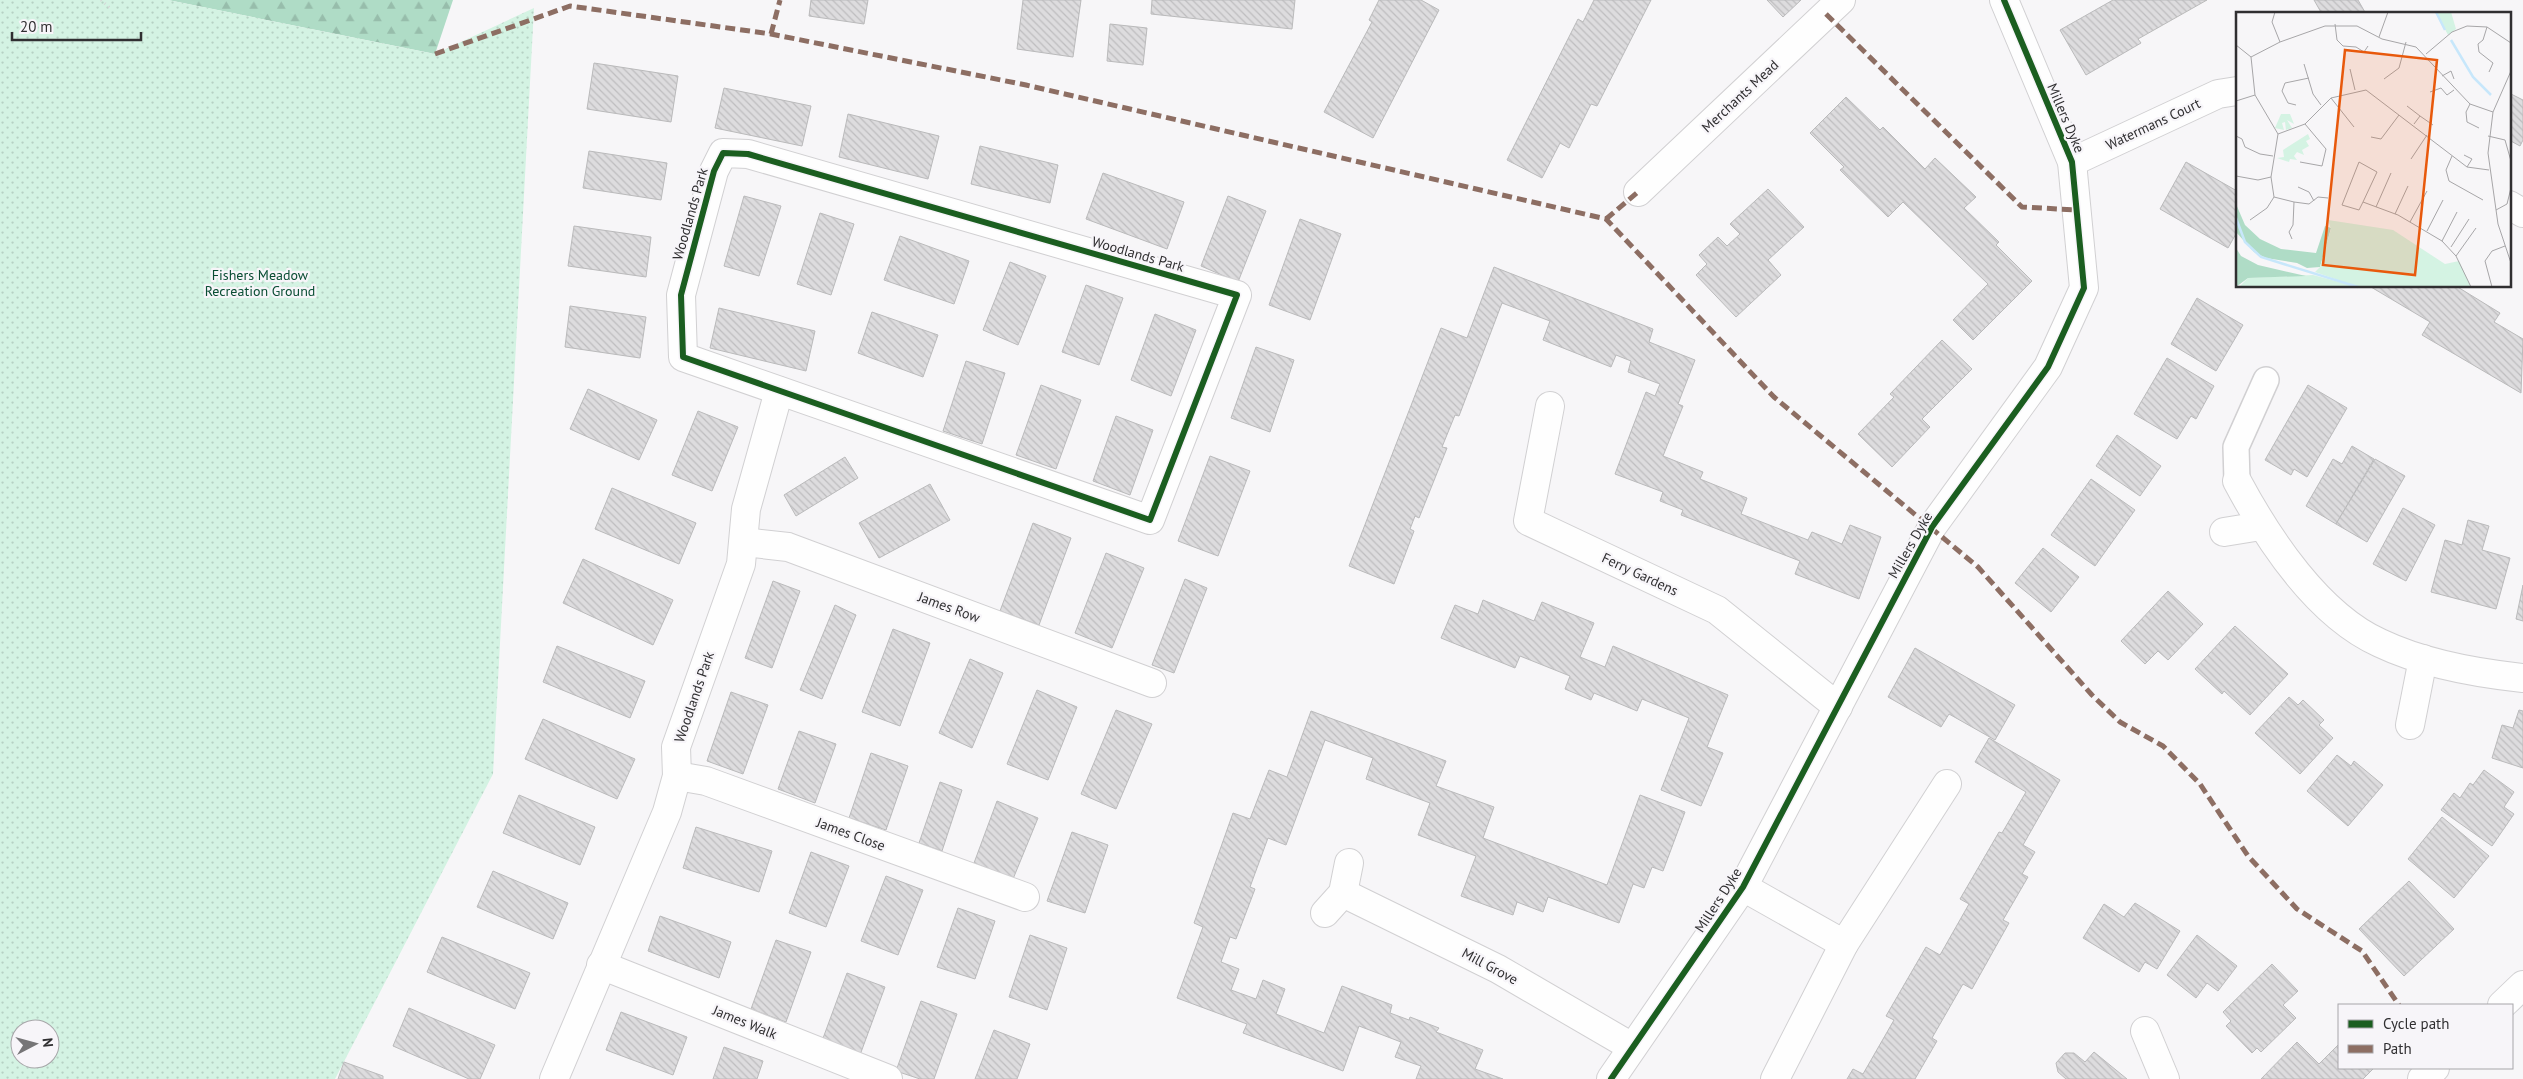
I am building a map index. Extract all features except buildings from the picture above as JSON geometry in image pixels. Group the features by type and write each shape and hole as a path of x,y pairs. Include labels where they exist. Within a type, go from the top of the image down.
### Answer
{"street":[{"name":"Merchants Mead","path":"1638,192 1841,0"},
{"name":"Millers Dyke","path":"1611,1079 1743,887 1932,528 2048,367 2084,288 2072,162 2004,0"},
{"name":"Watermans Court","path":"2072,162 2218,94 2236,91"},
{"name":"Woodlands Park","path":"722,153 748,154 1237,295 1150,520 779,391 683,357 681,295 714,171 722,153"},
{"path":"2510,206 2523,213"},
{"name":"Woodlands Park","path":"554,1079 667,812 677,776 676,747 740,564 744,542 746,509 779,391"},
{"name":"Ferry Gardens","path":"1550,406 1528,521 1717,610 1838,707"},
{"path":"2237,481 2261,526 2311,590 2343,620 2379,643 2436,664 2523,678"},
{"path":"2224,532 2261,526"},
{"name":"James Row","path":"744,542 788,547 1152,683"},
{"path":"2410,725 2424,659"},
{"name":"James Close","path":"677,776 706,781 1025,896"},
{"path":"1775,1079 1844,944 1947,784"},
{"name":"Mill Grove","path":"1349,863 1334,903 1498,969 1632,1047"},
{"name":"Millers Dyke","path":"1743,887 1844,944"},
{"name":"James Walk","path":"601,965 888,1079"},
{"path":"2503,1004 2523,985"},
{"path":"2145,1031 2165,1079"},
{"path":"2422,1079 2434,1069"}],"lane":[{"path":"2237,481 2236,447 2266,380"}],"path":[{"path":"102,0 110,8"}],"green space":[{"name":"Fishers Meadow Recreation Ground","path":"0,0 168,0 435,54 534,8 493,774 335,1079 0,1079"},
{"path":"168,0 453,0 435,54"}],"marked path":[{"path":"771,34 780,0"},
{"path":"435,54 570,6 771,34 1026,85 1606,219 1774,397 1978,567 2092,695 2120,722 2163,746 2200,784 2248,856 2297,909 2362,951 2398,1004"},
{"path":"1826,14 2022,207 2077,210"},
{"path":"1606,219 1638,192"}],"cycle path":[{"path":"1611,1079 1743,887 1932,527 2048,367 2084,288 2072,162 2004,0"},
{"path":"723,153 748,154 1237,295 1150,520 683,357 681,295 714,171 723,153"}]}
